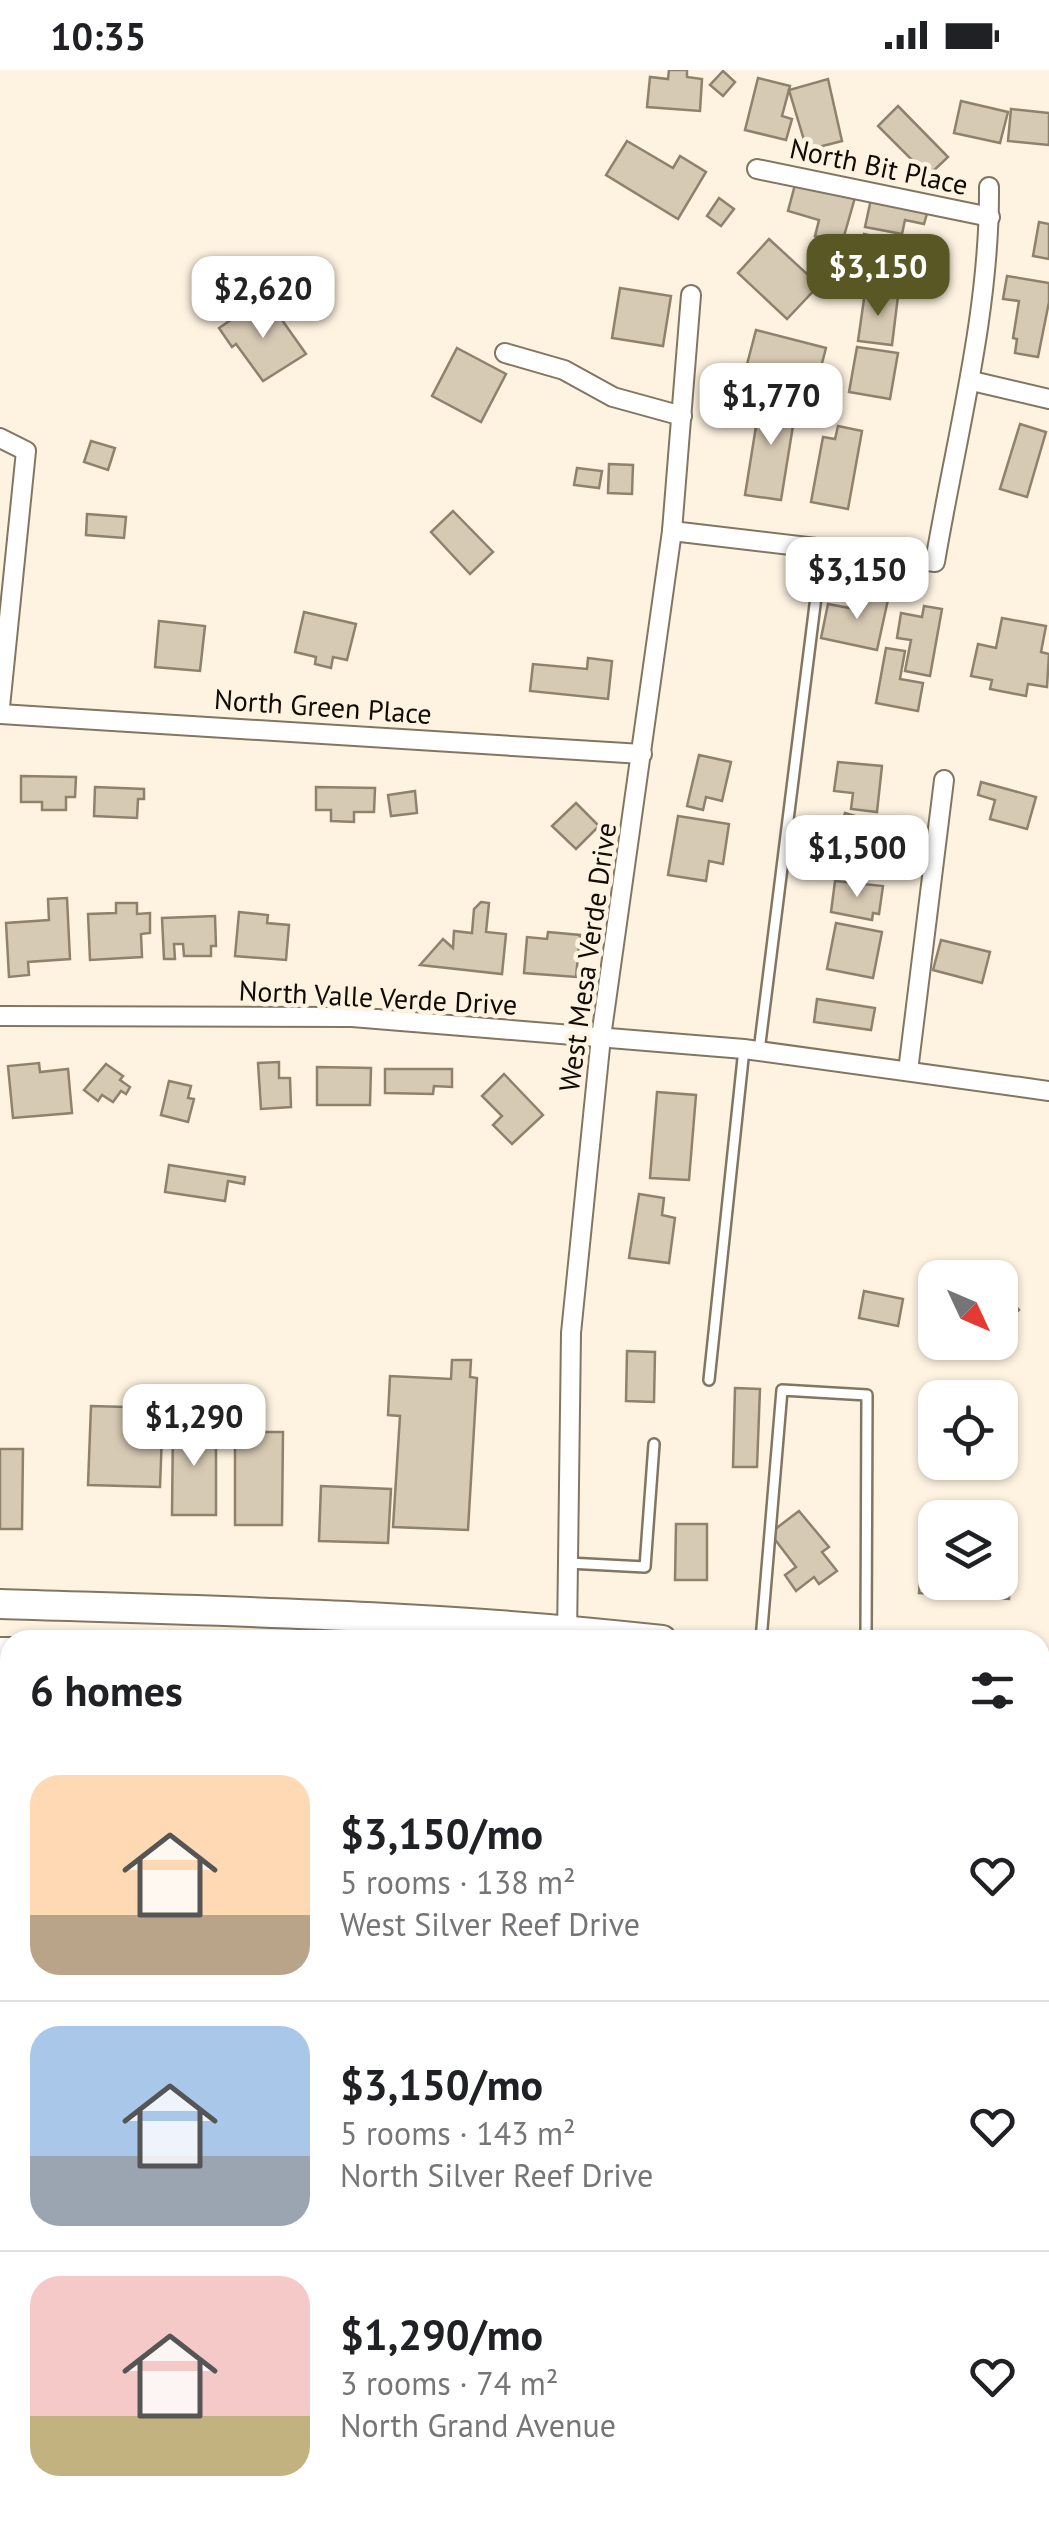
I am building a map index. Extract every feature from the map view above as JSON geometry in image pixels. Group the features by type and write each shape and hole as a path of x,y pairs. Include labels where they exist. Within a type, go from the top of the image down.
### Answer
{"main road":[{"path":"0,1604 360,1616 513,1630"}],"street":[{"name":"North Bit Place","path":"757,169 990,217"},
{"path":"672,531 935,562 972,381 990,217 989,186"},
{"name":"West Mesa Verde Drive","path":"567,1630 572,1333 602,1038 672,531 691,294"},
{"path":"506,353 564,370 612,398 682,416"},
{"path":"972,381 1049,399"},
{"path":"0,438 26,451 0,710"},
{"name":"North Green Place","path":"0,710 642,754"},
{"path":"908,1071 944,780"},
{"name":"North Valle Verde Drive","path":"0,1016 352,1017 751,1050 1049,1091"}],"lane":[{"path":"709,1380 822,548"},
{"path":"762,1630 782,1390 866,1395 866,1630"},
{"path":"568,1563 646,1567 654,1444"}],"building":[{"path":"669,70 687,70 687,77 702,79 700,111 647,107 650,77 668,79"},
{"path":"723,71 735,82 723,96 710,85"},
{"path":"758,78 790,86 782,116 792,119 786,140 745,130"},
{"path":"828,79 842,141 807,150 789,90"},
{"path":"961,101 1008,112 1000,143 954,133"},
{"path":"898,106 948,157 928,176 878,126"},
{"path":"1011,109 1049,113 1049,145 1008,141"},
{"path":"627,141 673,168 680,156 706,172 678,219 606,175"},
{"path":"796,181 856,194 842,243 815,236 819,220 788,211"},
{"path":"719,198 734,209 721,226 707,216"},
{"path":"871,199 928,210 924,224 905,220 902,234 865,227"},
{"path":"1039,222 1049,224 1049,259 1033,256"},
{"path":"864,234 922,248 919,259 905,255 896,288 853,277"},
{"path":"769,239 819,285 787,319 738,273"},
{"path":"1007,276 1049,283 1038,357 1015,353 1017,339 1013,338 1019,301 1003,299"},
{"path":"620,288 671,296 663,346 612,338"},
{"path":"865,292 898,296 892,345 858,341"},
{"path":"270,303 306,354 263,381 219,328 247,309 252,316"},
{"path":"756,330 826,348 815,390 745,372"},
{"path":"857,347 898,353 890,399 849,392"},
{"path":"457,348 506,374 481,422 432,396"},
{"path":"761,395 797,401 781,500 745,495"},
{"path":"1020,424 1046,432 1027,497 1000,489"},
{"path":"838,426 862,431 848,509 811,502 823,437 835,439"},
{"path":"91,441 115,448 108,470 84,462"},
{"path":"609,464 633,465 632,494 608,493"},
{"path":"577,468 602,471 599,488 574,485"},
{"path":"453,511 493,552 470,574 431,532"},
{"path":"87,514 126,517 124,538 86,535"},
{"path":"864,590 889,595 877,650 821,638 828,604 860,610"},
{"path":"924,606 942,609 930,676 905,671 911,640 897,638 901,613 922,617"},
{"path":"304,612 356,624 347,660 333,657 331,668 315,664 316,657 295,652"},
{"path":"1002,618 1046,626 1041,652 1049,654 1047,687 1028,684 1026,696 990,689 992,680 971,676 978,644 996,648"},
{"path":"159,621 205,626 200,671 155,667"},
{"path":"886,648 905,651 900,679 923,683 918,711 876,703"},
{"path":"588,658 612,661 608,699 530,691 533,664 587,669"},
{"path":"699,755 731,762 722,801 706,797 703,810 687,806"},
{"path":"838,762 882,766 877,812 851,809 853,793 834,791"},
{"path":"21,776 76,777 75,797 66,797 66,810 42,810 42,802 21,802"},
{"path":"981,782 1036,797 1027,829 990,819 995,800 978,795"},
{"path":"95,787 144,789 144,799 138,799 137,818 94,816"},
{"path":"316,787 375,788 374,812 354,812 354,822 331,821 331,810 316,810"},
{"path":"415,791 417,813 391,816 388,795"},
{"path":"576,803 599,826 576,849 552,826"},
{"path":"845,813 889,826 877,868 833,856"},
{"path":"678,816 729,824 723,864 709,861 706,881 668,875"},
{"path":"835,881 883,886 879,914 873,913 872,920 831,912"},
{"path":"67,898 70,959 28,962 29,975 9,977 6,923 49,920 48,899"},
{"path":"481,902 489,903 486,932 506,934 502,974 420,965 443,939 453,948 454,931 472,933 474,909"},
{"path":"116,903 137,903 137,914 150,913 150,933 141,934 142,957 90,960 88,914 116,913"},
{"path":"239,912 268,915 267,923 289,925 286,960 235,956"},
{"path":"215,916 216,946 211,946 211,956 184,956 183,944 174,944 175,959 164,959 162,918"},
{"path":"836,923 882,932 873,978 827,969"},
{"path":"548,932 580,935 576,977 524,973 527,937 547,939"},
{"path":"941,940 990,952 982,983 933,970"},
{"path":"817,999 875,1008 871,1030 814,1022"},
{"path":"279,1062 279,1078 290,1078 291,1107 261,1109 258,1063"},
{"path":"39,1063 40,1072 68,1069 72,1113 13,1118 8,1066"},
{"path":"106,1064 123,1076 120,1080 130,1087 113,1102 102,1095 98,1101 84,1090"},
{"path":"317,1067 371,1068 370,1105 317,1105"},
{"path":"385,1069 452,1069 452,1087 434,1086 433,1094 385,1093"},
{"path":"504,1074 543,1115 512,1144 493,1125 502,1116 482,1096"},
{"path":"169,1081 191,1086 188,1098 194,1099 188,1122 161,1115"},
{"path":"657,1092 696,1095 689,1180 650,1178"},
{"path":"169,1165 245,1177 244,1184 228,1181 225,1201 165,1192"},
{"path":"639,1194 664,1198 662,1215 675,1218 669,1263 629,1258"},
{"path":"864,1291 903,1299 898,1326 859,1318"},
{"path":"627,1351 655,1352 654,1402 626,1401"},
{"path":"452,1360 471,1360 470,1377 477,1378 468,1530 393,1527 400,1416 388,1415 390,1376 451,1379"},
{"path":"735,1388 760,1389 757,1467 733,1467"},
{"path":"91,1406 163,1408 160,1487 88,1485"},
{"path":"173,1423 216,1423 216,1515 172,1515"},
{"path":"235,1432 283,1432 282,1525 235,1525"},
{"path":"0,1449 23,1449 22,1529 0,1529"},
{"path":"321,1486 391,1489 388,1543 319,1541"},
{"path":"799,1511 829,1547 822,1552 837,1571 819,1584 814,1577 796,1591 785,1575 796,1567 770,1533"},
{"path":"676,1524 707,1524 707,1580 675,1580"}]}
